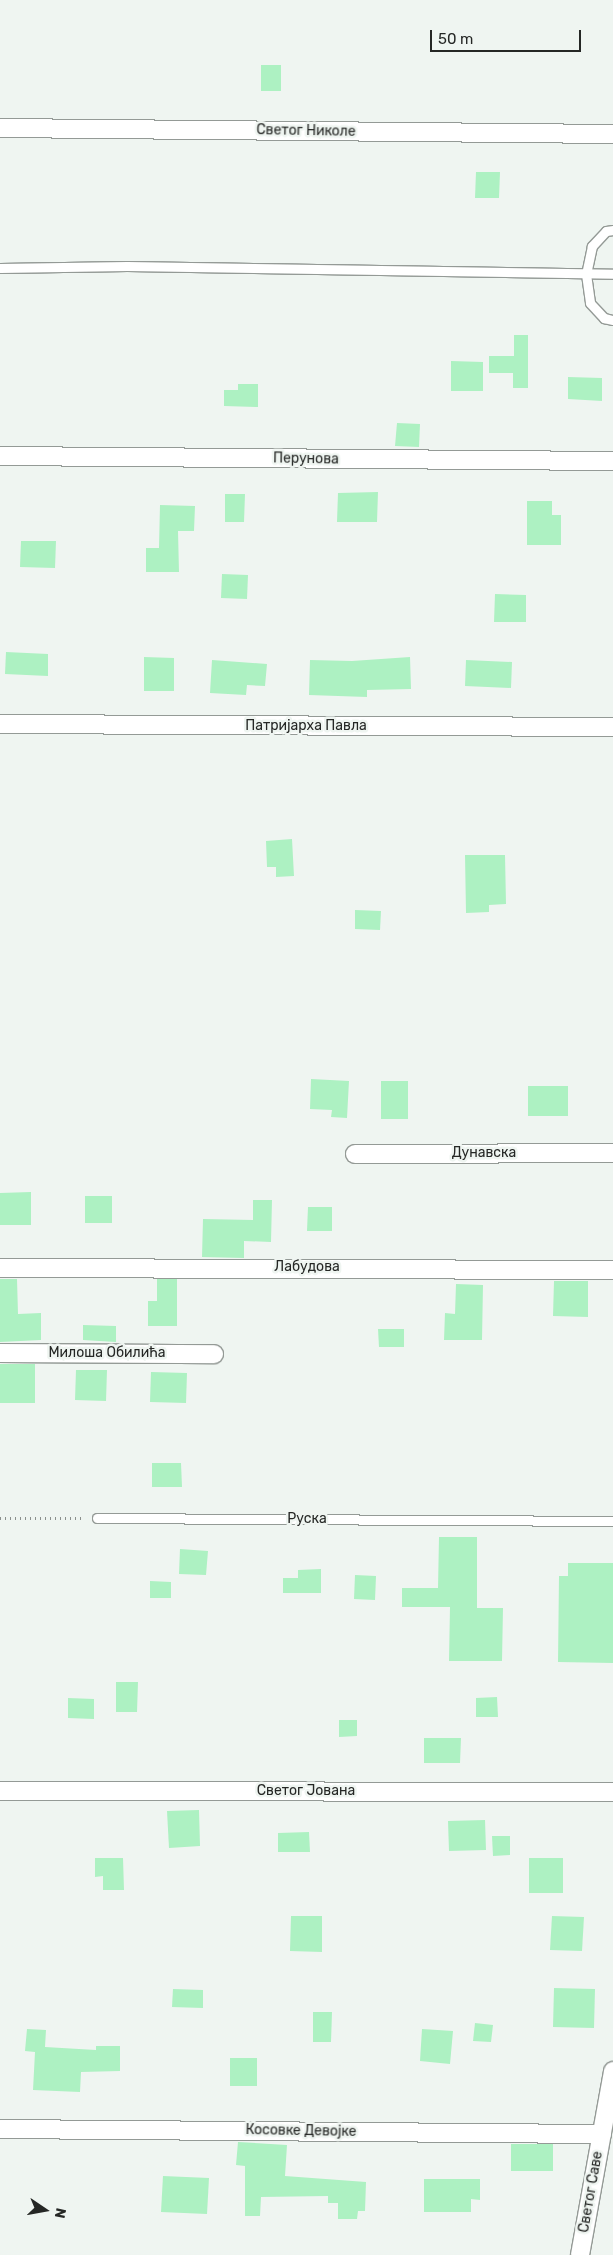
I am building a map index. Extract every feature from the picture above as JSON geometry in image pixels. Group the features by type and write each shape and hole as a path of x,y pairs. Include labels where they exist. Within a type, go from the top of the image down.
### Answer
{"street":[{"name":"Светог Николе","path":"0,128 613,134"},
{"name":"Перунова","path":"0,456 613,461"},
{"name":"Патријарха Павла","path":"0,724 613,727"},
{"name":"Дунавска","path":"355,1154 613,1153"},
{"name":"Лабудова","path":"0,1268 613,1270"},
{"name":"Милоша Обилића","path":"0,1353 214,1354"},
{"name":"Светог Јована","path":"0,1791 613,1792"},
{"name":"Светог Саве","path":"580,2255 613,2071"},
{"name":"Косовке Девојке","path":"0,2128 602,2134"}],"lane":[{"path":"613,230 606,232 592,246 586,274 590,302 604,318 613,320"},
{"path":"0,268 127,266 613,274"},
{"name":"Руска","path":"97,1518 613,1520"}],"path":[{"path":"0,1518 97,1518"}],"building":[{"path":"261,65 281,65 281,91 261,91"},
{"path":"476,172 500,172 499,198 475,198"},
{"path":"514,335 528,335 528,388 513,388 513,373 489,373 489,356 514,356"},
{"path":"451,361 483,362 483,391 451,391"},
{"path":"568,377 602,378 602,401 568,399"},
{"path":"238,384 258,384 258,407 224,406 224,390 238,390"},
{"path":"397,423 420,424 419,447 395,446"},
{"path":"378,492 377,522 337,522 338,493"},
{"path":"225,494 245,494 244,522 225,522"},
{"path":"527,501 552,501 552,515 561,515 561,545 527,545"},
{"path":"160,505 195,506 194,531 178,531 179,572 146,572 146,548 159,548"},
{"path":"21,541 56,541 55,568 20,567"},
{"path":"222,574 248,575 247,599 221,598"},
{"path":"495,594 526,595 526,622 494,622"},
{"path":"6,652 48,654 48,676 5,674"},
{"path":"144,657 174,658 174,691 144,691"},
{"path":"410,657 411,689 367,690 367,697 309,695 310,660 352,661"},
{"path":"212,660 267,664 265,686 247,685 246,695 210,693"},
{"path":"466,660 512,662 511,688 465,686"},
{"path":"292,839 294,876 276,877 276,867 267,867 266,841"},
{"path":"465,855 505,855 506,904 489,905 489,912 466,913"},
{"path":"355,910 381,911 380,930 355,929"},
{"path":"311,1079 349,1081 347,1118 331,1117 332,1110 310,1109"},
{"path":"381,1081 408,1081 408,1119 381,1119"},
{"path":"528,1086 568,1086 568,1116 528,1116"},
{"path":"31,1192 31,1225 0,1225 0,1193"},
{"path":"85,1196 112,1196 112,1223 85,1223"},
{"path":"253,1200 272,1200 271,1242 244,1241 244,1258 202,1257 203,1219 253,1220"},
{"path":"308,1207 332,1207 332,1231 307,1231"},
{"path":"0,1279 17,1279 18,1314 41,1313 41,1340 0,1342"},
{"path":"157,1279 177,1279 177,1326 148,1326 148,1301 157,1301"},
{"path":"554,1281 588,1281 588,1317 553,1316"},
{"path":"456,1284 483,1285 482,1340 444,1340 445,1313 455,1314"},
{"path":"83,1325 116,1326 116,1342 83,1340"},
{"path":"378,1329 404,1329 404,1347 379,1347"},
{"path":"0,1364 35,1364 35,1403 0,1403"},
{"path":"76,1370 107,1370 106,1401 75,1400"},
{"path":"151,1372 187,1373 186,1403 150,1402"},
{"path":"152,1463 181,1463 182,1487 152,1487"},
{"path":"439,1537 477,1537 477,1608 503,1608 502,1661 449,1661 450,1607 402,1607 402,1588 438,1588"},
{"path":"180,1549 208,1551 206,1575 179,1574"},
{"path":"568,1563 613,1563 613,1663 558,1662 559,1576 568,1576"},
{"path":"321,1569 321,1593 283,1593 283,1578 298,1578 298,1570"},
{"path":"355,1575 376,1576 375,1600 354,1599"},
{"path":"150,1581 171,1582 171,1598 150,1598"},
{"path":"116,1682 138,1682 137,1712 116,1712"},
{"path":"497,1697 498,1717 476,1717 476,1698"},
{"path":"68,1698 94,1699 94,1719 68,1718"},
{"path":"339,1720 357,1720 357,1736 339,1737"},
{"path":"424,1738 461,1738 460,1763 424,1763"},
{"path":"199,1810 200,1846 169,1848 167,1811"},
{"path":"485,1820 486,1850 449,1851 448,1821"},
{"path":"309,1832 310,1852 278,1852 278,1833"},
{"path":"492,1836 510,1836 510,1855 493,1856"},
{"path":"95,1858 123,1858 124,1890 103,1890 103,1876 95,1877"},
{"path":"529,1858 563,1858 563,1893 529,1893"},
{"path":"291,1916 322,1916 322,1952 290,1951"},
{"path":"552,1916 584,1917 582,1951 550,1950"},
{"path":"554,1988 595,1989 594,2028 553,2027"},
{"path":"173,1989 203,1990 203,2008 172,2007"},
{"path":"313,2012 332,2012 331,2042 313,2042"},
{"path":"475,2023 493,2025 491,2042 473,2041"},
{"path":"27,2029 46,2030 45,2047 96,2050 96,2046 120,2046 120,2071 81,2072 80,2092 33,2090 35,2052 25,2051"},
{"path":"422,2029 453,2031 450,2064 420,2061"},
{"path":"230,2058 257,2058 257,2086 230,2086"},
{"path":"238,2142 287,2145 285,2176 366,2182 365,2211 358,2211 357,2219 338,2219 338,2203 328,2203 328,2196 261,2197 260,2216 245,2216 245,2166 236,2165"},
{"path":"511,2144 553,2144 553,2171 511,2171"},
{"path":"163,2176 209,2178 207,2214 161,2212"},
{"path":"424,2179 480,2179 480,2200 471,2199 471,2212 424,2212"}]}
